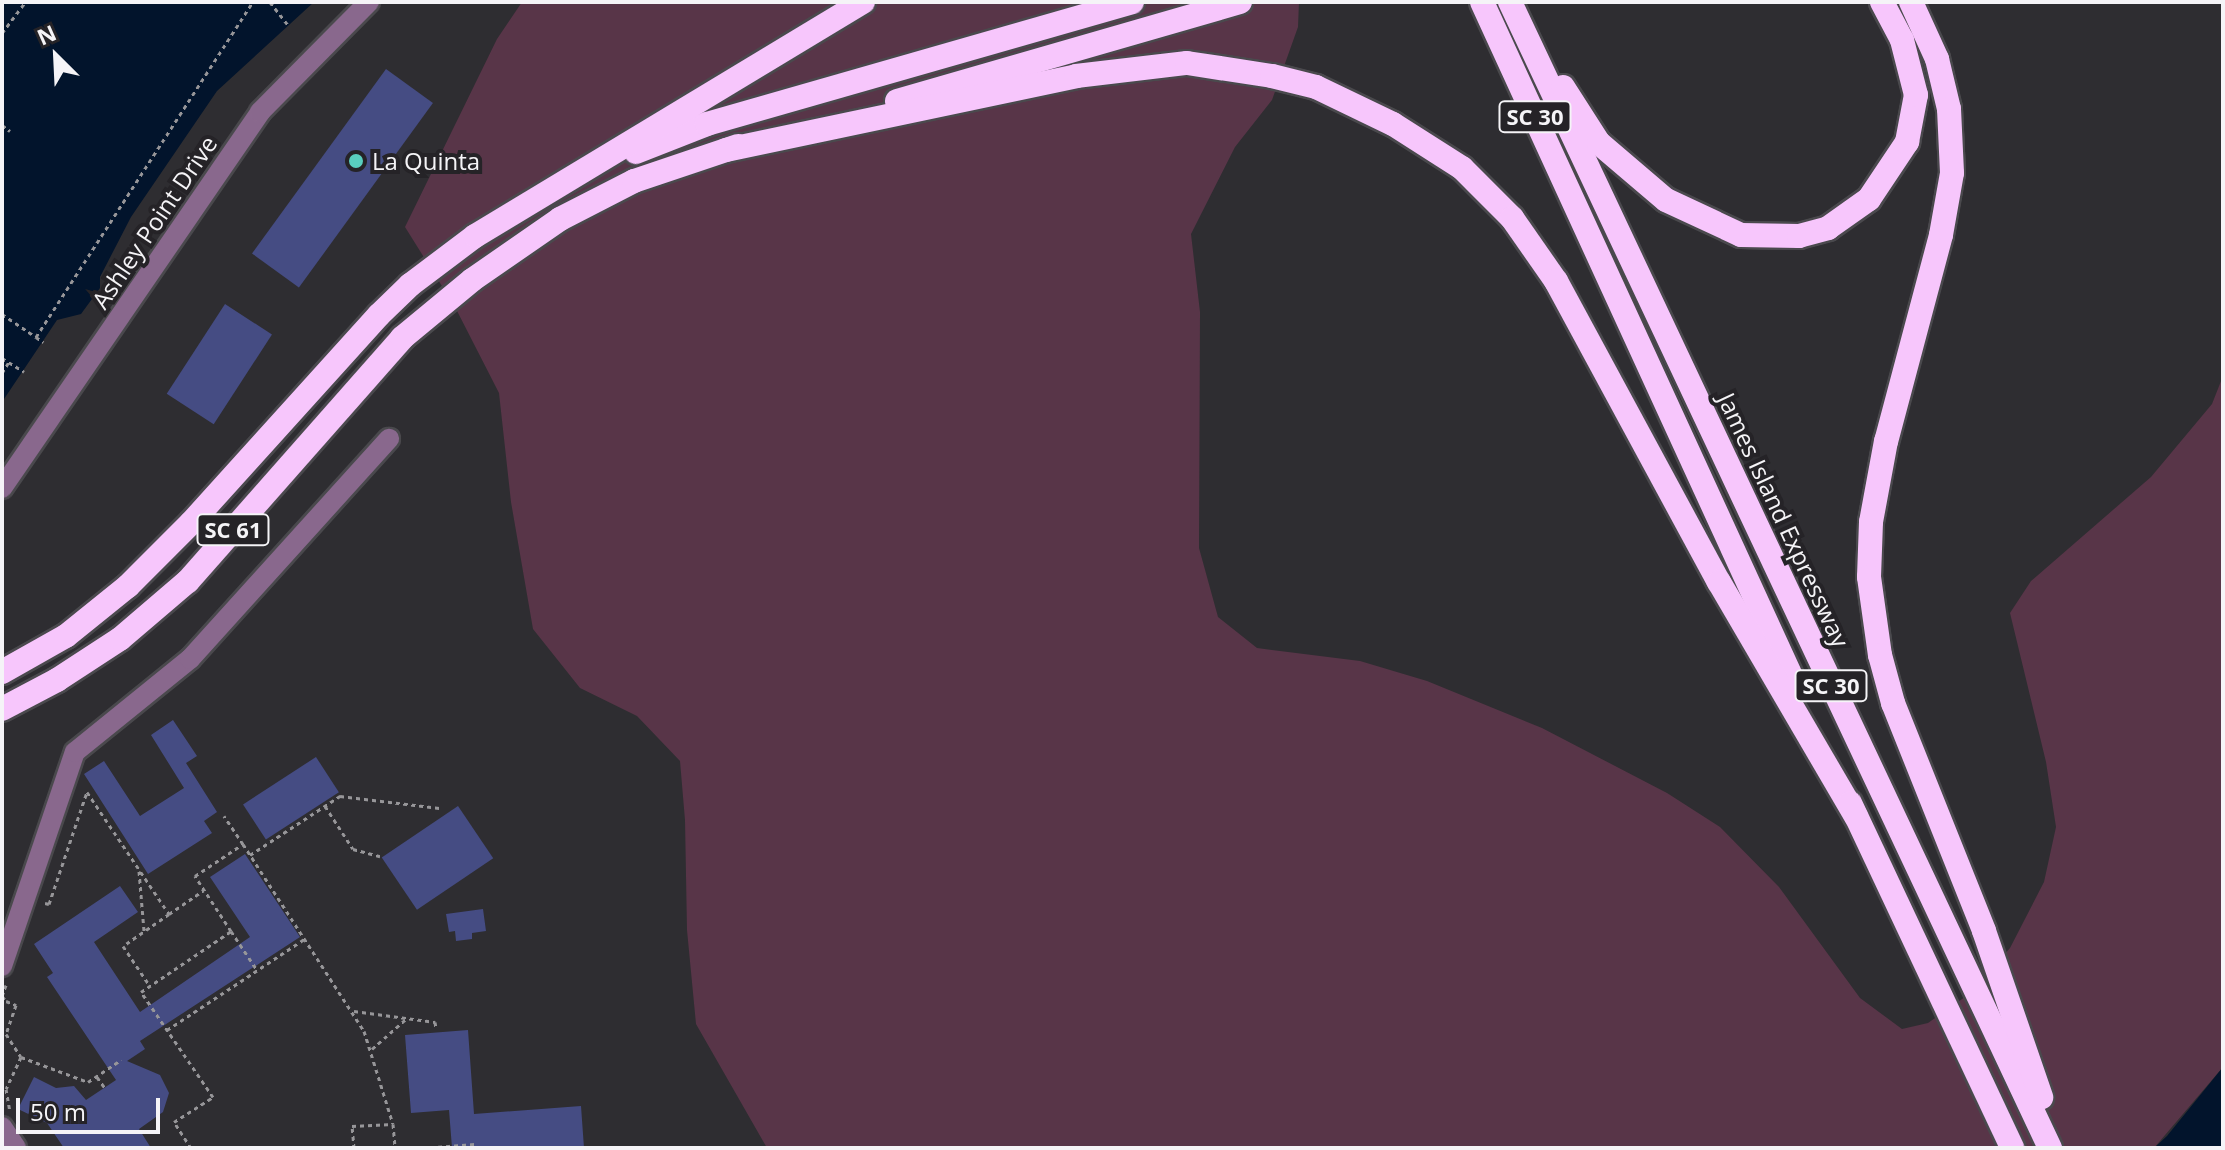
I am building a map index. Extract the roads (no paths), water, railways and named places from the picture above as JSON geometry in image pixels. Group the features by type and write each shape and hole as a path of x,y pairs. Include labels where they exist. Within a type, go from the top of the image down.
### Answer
{"highway":[{"path":"532,201 863,2"},
{"path":"532,201 639,150 707,124 1132,2"},
{"path":"726,150 1240,2"},
{"name":"SC 30","path":"1482,2 2012,1148"},
{"path":"1510,2 1599,143 1639,180 1666,200 1715,225 1741,235 1771,238 1828,228 1852,214 1884,180 1907,142 1916,95 1902,40 1882,2"},
{"name":"James Island Expressway","path":"1510,2 2050,1148"},
{"path":"1911,2 1937,59 1949,109 1952,173 1941,235 1883,454 1871,522 1871,593 1880,655 1893,703 1984,931 2058,1148"},
{"path":"726,150 1076,76 1187,63 1272,76 1316,87 1393,124 1462,168 1512,218 1556,281 1719,582 1856,816"},
{"name":"SC 61","path":"5,712 120,639 188,581 402,338 431,312 560,219 634,181 726,150"},
{"name":"SC 61","path":"2,672 66,636 128,586 191,523 379,315 410,285 475,236 532,201"}],"street":[{"name":"Ashley Point Drive","path":"2,488 260,112 369,2"},
{"path":"4,966 75,752 190,659 389,439"},
{"path":"6,1121 16,1148"}],"water":[{"path":"2,2 314,2 217,91 131,217 100,277 100,288 81,314 57,320 2,402"},
{"path":"2223,1067 2223,1148 2154,1148 2167,1136"}],"place":[{"name":"La Quinta","path":"356,161"}]}
